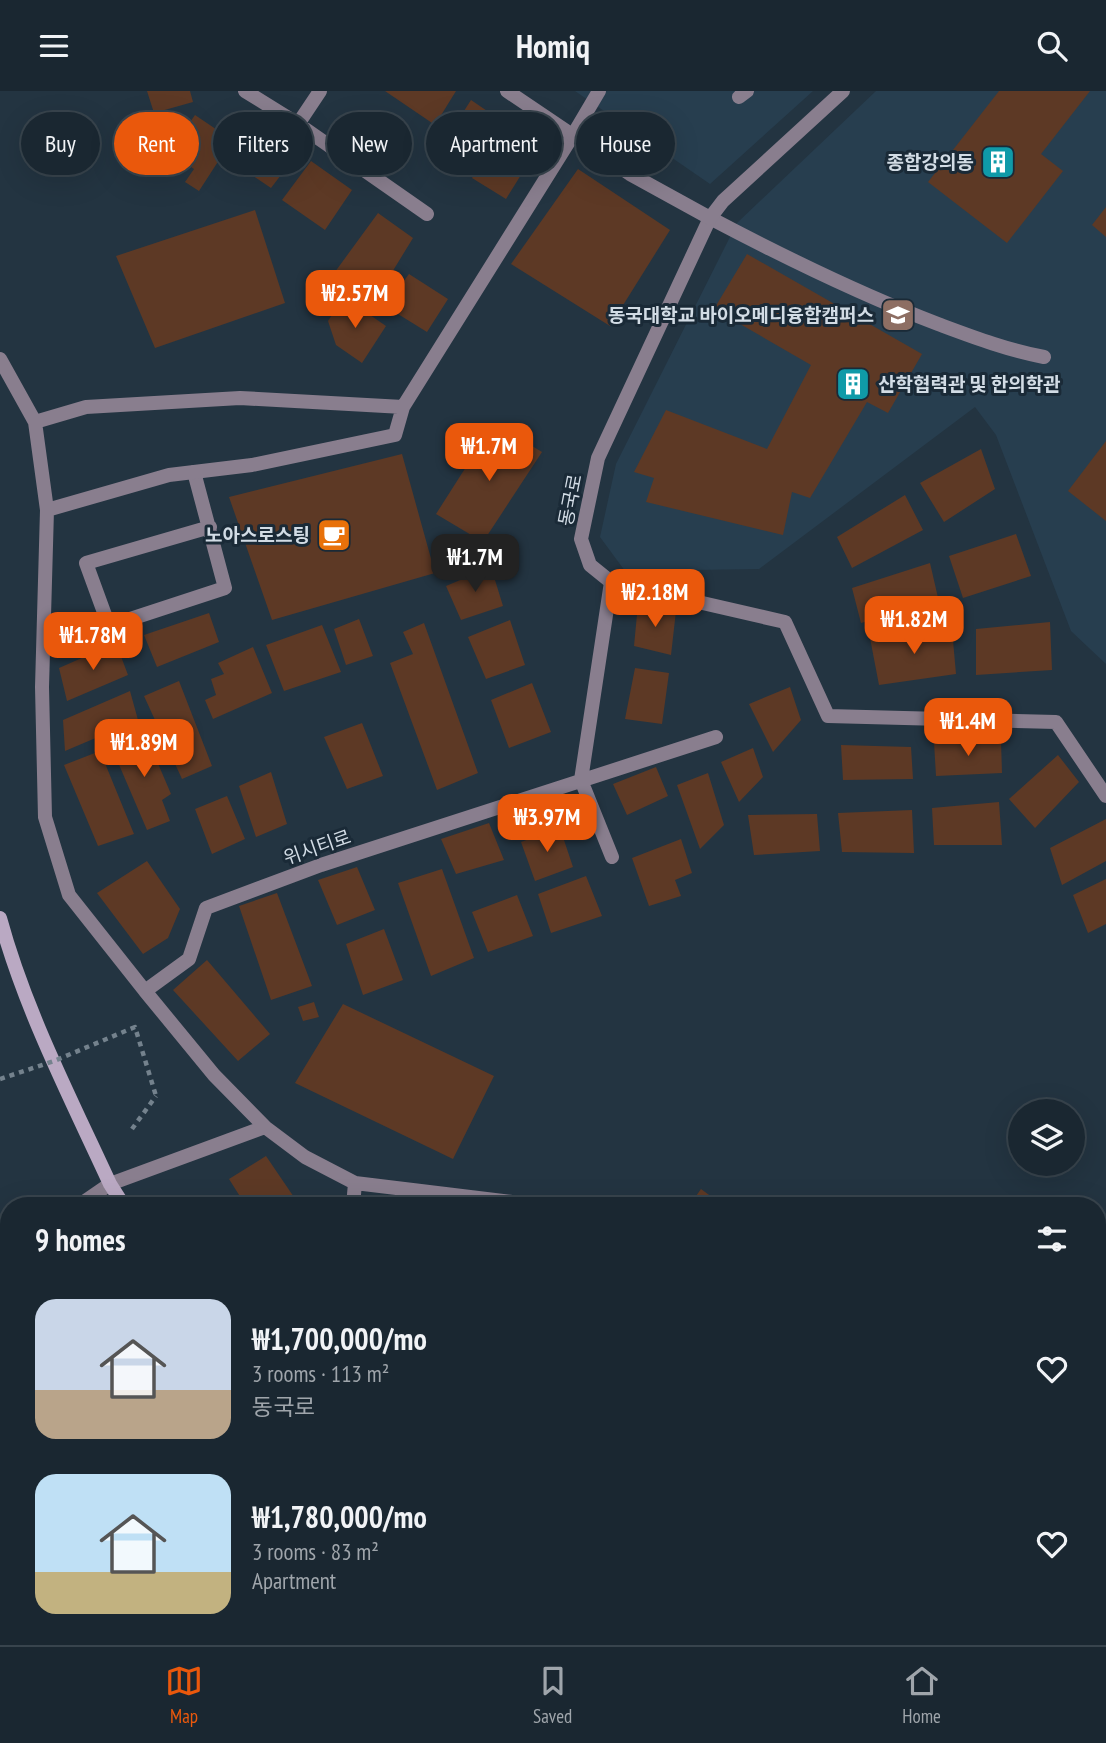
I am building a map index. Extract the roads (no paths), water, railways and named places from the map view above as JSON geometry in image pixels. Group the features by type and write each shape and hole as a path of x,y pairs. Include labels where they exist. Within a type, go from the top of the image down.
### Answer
{"main road":[{"path":"0,918 9,951 36,1023 118,1197"}],"street":[{"path":"244,91 278,112"},
{"path":"306,112 320,91"},
{"path":"507,91 630,174 799,265 881,302 1005,349 1045,357"},
{"path":"47,510 169,475 252,465 395,435 403,407 599,91"},
{"name":"동국로","path":"611,582 590,565 581,539 598,458 710,218 723,201 843,91"},
{"path":"313,134 427,214"},
{"path":"0,359 35,422 47,510 43,687 45,817 69,895 214,1075 265,1127 305,1157 355,1183 471,1197"},
{"path":"35,422 86,407 240,398 403,407"},
{"path":"194,472 210,527 225,588 109,626 86,563 210,527"},
{"path":"612,857 581,780 611,582 785,622 828,716 1056,722 1106,796"},
{"name":"위시티로","path":"145,991 189,959 206,908 321,865 716,737"},
{"path":"91,1197 110,1184 265,1127"},
{"path":"354,1197 355,1183"}],"place":[{"name":"종합강의동","path":"998,162"},
{"name":"동국대학교 바이오메디융합캠퍼스","path":"898,315"},
{"name":"산학협력관 및 한의학관","path":"853,384"},
{"name":"노아스로스팅","path":"334,535"}]}
